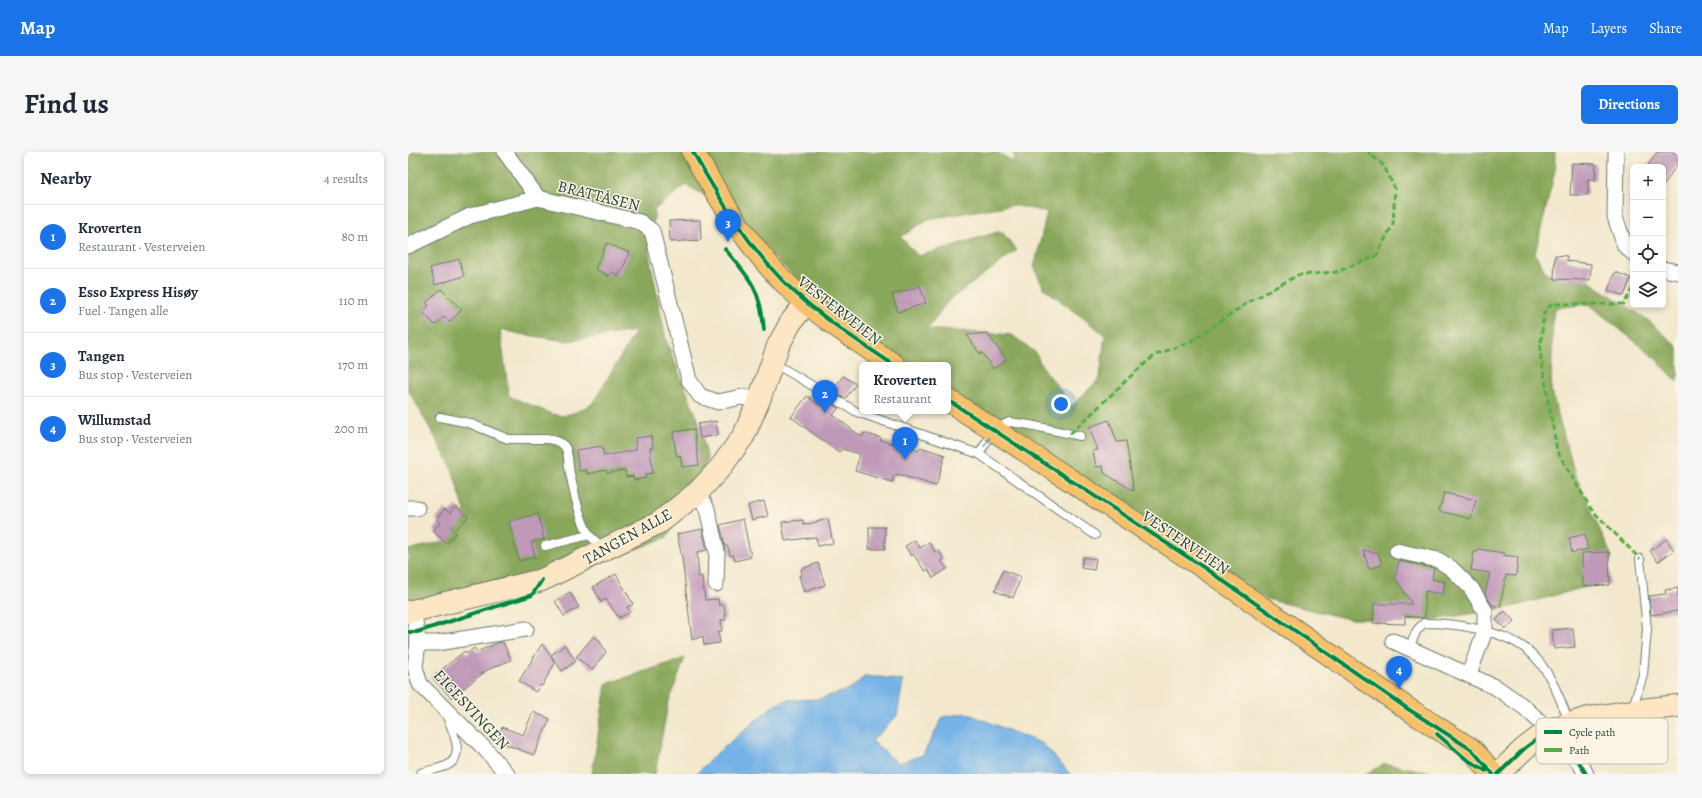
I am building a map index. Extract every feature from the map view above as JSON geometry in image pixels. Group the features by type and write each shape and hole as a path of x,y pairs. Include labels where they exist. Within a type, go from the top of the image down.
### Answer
{"main road":[{"name":"VESTERVEIEN","path":"693,152 713,189 762,257 783,281 806,302 861,344 889,362"},
{"name":"TANGEN ALLE","path":"410,611 542,580 660,522 698,492 721,467 744,435 759,400 778,346 791,322 806,302"},
{"name":"VESTERVEIEN","path":"951,402 1203,567 1408,709 1466,759 1492,774"},
{"path":"1598,718 1632,711 1678,706"},
{"path":"1498,774 1525,748 1536,741"}],"street":[{"path":"504,152 538,198"},
{"path":"1616,152 1615,218 1625,246 1630,250"},
{"name":"BRATTÅSEN","path":"408,246 470,216 538,198 640,222 652,231 689,380 700,396 718,402 742,397 759,400"},
{"path":"1666,270 1678,272"},
{"path":"698,492 707,509 717,552 716,584"},
{"path":"1397,551 1438,560 1451,568 1471,588 1485,610 1485,631 1469,674"},
{"name":"EIGESVINGEN","path":"410,611 417,632 418,643 415,667 420,684 486,750 507,774"},
{"path":"418,643 437,643 526,629"},
{"path":"1393,641 1469,674 1497,688 1524,707 1544,718"},
{"path":"1580,764 1586,774"}],"lane":[{"path":"771,364 784,369 859,413"},
{"path":"863,414 979,454 1095,535"},
{"name":"TANGEN ALLE","path":"440,417 469,423 508,439 548,439 562,444 566,449 570,473 582,519 590,535"},
{"path":"979,454 994,430 1009,422 1080,436"},
{"path":"545,546 590,535 605,550"},
{"path":"1632,711 1643,675 1647,629 1640,559"},
{"path":"1409,648 1417,630 1424,623 1446,623 1485,631 1503,637 1526,649 1540,663 1556,691 1558,718"},
{"path":"421,773 447,766 454,759 457,750 457,741 443,707"}],"green space":[{"path":"408,152 996,152 1014,162 1014,152 1555,152 1555,171 1535,254 1547,275 1590,282 1648,320 1678,347 1678,382 1655,358 1589,304 1555,308 1553,315 1551,391 1575,474 1612,557 1597,584 1512,607 1432,620 1349,619 1266,599 951,396 951,362 899,362 841,323 719,203 686,185 655,209 649,254 666,340 698,420 708,460 667,537 531,590 418,613 422,664 408,671 408,550 450,540 465,511 451,466 408,389","holes":["1012,205 1047,212 1034,268 1044,288 1105,335 1100,378 1072,406 1040,363 1036,353 1012,335 927,329 948,301 1017,250 1001,231 918,256 901,237 928,219","500,329 520,334 567,341 636,331 592,404 576,412 563,416 552,414 509,396"]},
{"path":"685,658 668,704 655,774 592,774 606,684"},
{"path":"1385,764 1444,774 1365,774"}],"water":[{"path":"864,677 880,677 903,681 897,716 872,741 898,763 923,755 943,717 966,713 1043,744 1070,774 696,774 714,756 773,706 787,700 819,699 851,689"}],"building":[{"path":"1657,152 1678,152 1678,163 1666,181 1666,164 1649,164"},
{"path":"1572,163 1596,164 1595,180 1588,179 1588,195 1570,195"},
{"path":"700,220 701,240 670,242 669,221"},
{"path":"607,243 630,253 619,276 611,272 609,276 595,269"},
{"path":"1555,255 1567,256 1567,261 1591,264 1590,280 1554,279"},
{"path":"459,259 464,276 435,285 430,268"},
{"path":"1615,272 1630,278 1624,296 1608,290"},
{"path":"920,286 926,303 898,312 892,295"},
{"path":"441,289 462,310 449,322 444,317 435,325 422,312 429,306 426,303"},
{"path":"987,333 1006,360 993,369 982,352 980,354 967,335"},
{"path":"843,376 856,384 845,399 832,391"},
{"path":"807,396 821,406 825,400 839,408 833,415 862,437 864,433 881,438 880,440 919,451 920,447 945,455 936,486 897,474 896,476 894,475 892,482 855,471 860,454 842,449 839,452 791,417"},
{"path":"1109,420 1117,442 1126,441 1134,491 1104,473 1103,466 1096,467 1093,451 1098,450 1089,427"},
{"path":"716,421 718,435 700,438 698,424"},
{"path":"694,429 699,465 682,467 680,455 677,456 676,453 673,432"},
{"path":"651,436 653,448 650,448 653,473 645,474 646,478 634,480 633,476 626,477 625,470 607,473 606,470 587,474 586,470 579,471 576,450 602,446 604,456 636,450 635,438"},
{"path":"1444,493 1476,500 1471,519 1439,511"},
{"path":"764,501 768,516 752,520 748,505"},
{"path":"456,506 468,517 454,531 456,533 447,544 433,531 440,523 436,519 445,509 450,513"},
{"path":"538,514 544,539 531,542 535,557 519,561 509,521"},
{"path":"743,519 751,557 735,561 733,555 730,556 728,547 725,546 720,525"},
{"path":"828,519 833,543 818,546 816,537 785,541 782,522 803,520 804,525"},
{"path":"869,527 885,527 885,549 869,549"},
{"path":"702,529 707,550 697,552 699,577 702,576 705,600 718,599 719,605 724,605 726,620 721,620 722,631 718,632 720,643 704,645 703,636 692,640 682,558 677,534"},
{"path":"1585,534 1588,549 1572,553 1569,538"},
{"path":"1666,539 1674,550 1658,562 1650,551"},
{"path":"915,540 920,548 929,542 935,552 938,550 944,559 941,561 947,569 933,578 928,569 925,571 913,554 911,556 905,546"},
{"path":"1478,549 1518,557 1516,576 1506,575 1500,607 1492,605 1485,594 1490,573 1471,570 1474,551 1477,552"},
{"path":"1363,550 1379,554 1382,565 1369,569"},
{"path":"1609,552 1610,585 1583,586 1582,553"},
{"path":"1083,557 1096,559 1094,570 1081,568"},
{"path":"1399,561 1434,568 1432,579 1445,582 1443,594 1425,591 1425,618 1405,616 1405,624 1373,623 1374,604 1412,604 1395,578"},
{"path":"818,563 825,585 804,592 799,576 802,575 801,569"},
{"path":"1003,570 1021,577 1013,598 995,591"},
{"path":"616,574 633,604 627,607 630,612 619,618 606,599 601,602 593,587"},
{"path":"1678,588 1678,611 1651,615 1649,596 1666,594 1665,590"},
{"path":"570,592 579,607 564,616 555,601"},
{"path":"1505,611 1514,621 1505,629 1496,620"},
{"path":"1573,628 1575,647 1554,649 1552,630"},
{"path":"594,636 599,640 606,652 592,670 576,657"},
{"path":"503,642 511,660 487,670 451,698 432,677 465,651 467,654 474,648 477,652 497,643"},
{"path":"542,644 555,663 542,686 540,685 536,692 519,681"},
{"path":"565,645 576,661 562,671 551,655"},
{"path":"533,712 550,719 534,755 497,741 502,727 523,735"}],"marked path":[{"path":"1070,434 1155,355 1190,342 1247,303 1298,275 1336,272 1376,256 1393,224 1395,189 1384,166 1368,152"},
{"path":"1630,293 1624,304 1552,304 1544,312 1540,351 1557,451 1591,509 1640,559"}],"cycle path":[{"path":"693,152 745,236 783,281 809,305 890,362"},
{"path":"725,249 753,285 760,305 764,330"},
{"path":"951,402 1203,567 1408,709 1472,750 1493,774"},
{"path":"408,632 417,632 532,595 542,580"},
{"path":"1437,734 1466,759 1486,771"},
{"path":"1498,774 1525,748 1536,740"},
{"path":"1580,764 1586,774"}],"place":[{"name":"Tangen","path":"728,242"},
{"name":"Esso Express Hisøy","path":"825,413"},
{"name":"Kroverten","path":"905,460"},
{"name":"Willumstad","path":"1399,689"}]}
